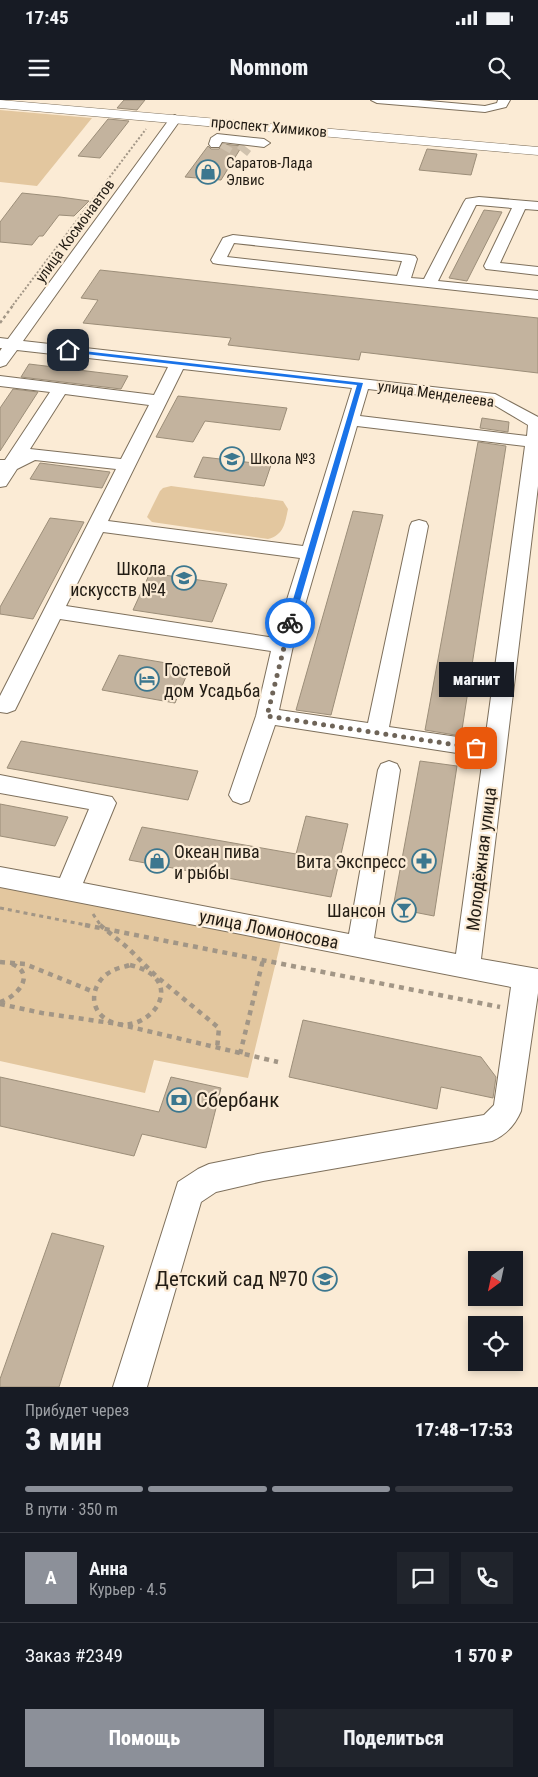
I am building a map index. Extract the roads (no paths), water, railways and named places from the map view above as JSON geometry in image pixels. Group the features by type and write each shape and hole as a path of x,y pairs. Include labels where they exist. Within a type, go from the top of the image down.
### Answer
{"main road":[{"name":"проспект Химиков","path":"0,104 538,151"}],"street":[{"path":"377,100 485,109 502,105 504,100"},
{"name":"улица Космонавтов","path":"0,362 6,343 175,119"},
{"path":"219,147 253,145"},
{"path":"429,284 469,204 479,201 538,206"},
{"path":"476,289 484,272 491,266 520,205"},
{"path":"403,281 410,259 401,256 233,239 228,241 218,260 223,262 538,296"},
{"path":"491,266 538,271"},
{"name":"улица Менделеева","path":"6,343 496,399 537,430"},
{"path":"2,709 54,611 178,363"},
{"path":"0,381 160,400"},
{"path":"241,794 267,716 283,646 361,384"},
{"path":"0,482 5,466 60,389"},
{"path":"350,420 537,430"},
{"name":"Молодёжная улица","path":"468,967 537,430"},
{"path":"5,466 32,454 127,465"},
{"path":"97,524 311,553"},
{"path":"377,733 419,526"},
{"path":"54,611 283,646"},
{"path":"267,716 495,751"},
{"path":"360,946 389,770"},
{"path":"0,784 104,804 74,891"},
{"name":"улица Ломоносова","path":"0,877 532,979"},
{"path":"130,1387 189,1193 209,1179 492,1127 508,1111 522,1011 532,979"}],"tunnel":[{"path":"224,150 227,145"},
{"path":"242,152 246,147"}],"place":[{"name":"Саратов-Лада Элвис","path":"208,172"},
{"name":"Школа №3","path":"232,459"},
{"name":"Школа искусств №4","path":"184,578"},
{"name":"Гостевой дом Усадьба","path":"147,679"},
{"name":"магнит","path":"476,748"},
{"name":"Океан пива и рыбы","path":"157,861"},
{"name":"Вита Экспресс","path":"424,861"},
{"name":"Шансон","path":"404,910"},
{"name":"Сбербанк","path":"179,1100"},
{"name":"Детский сад №70","path":"325,1279"}]}
